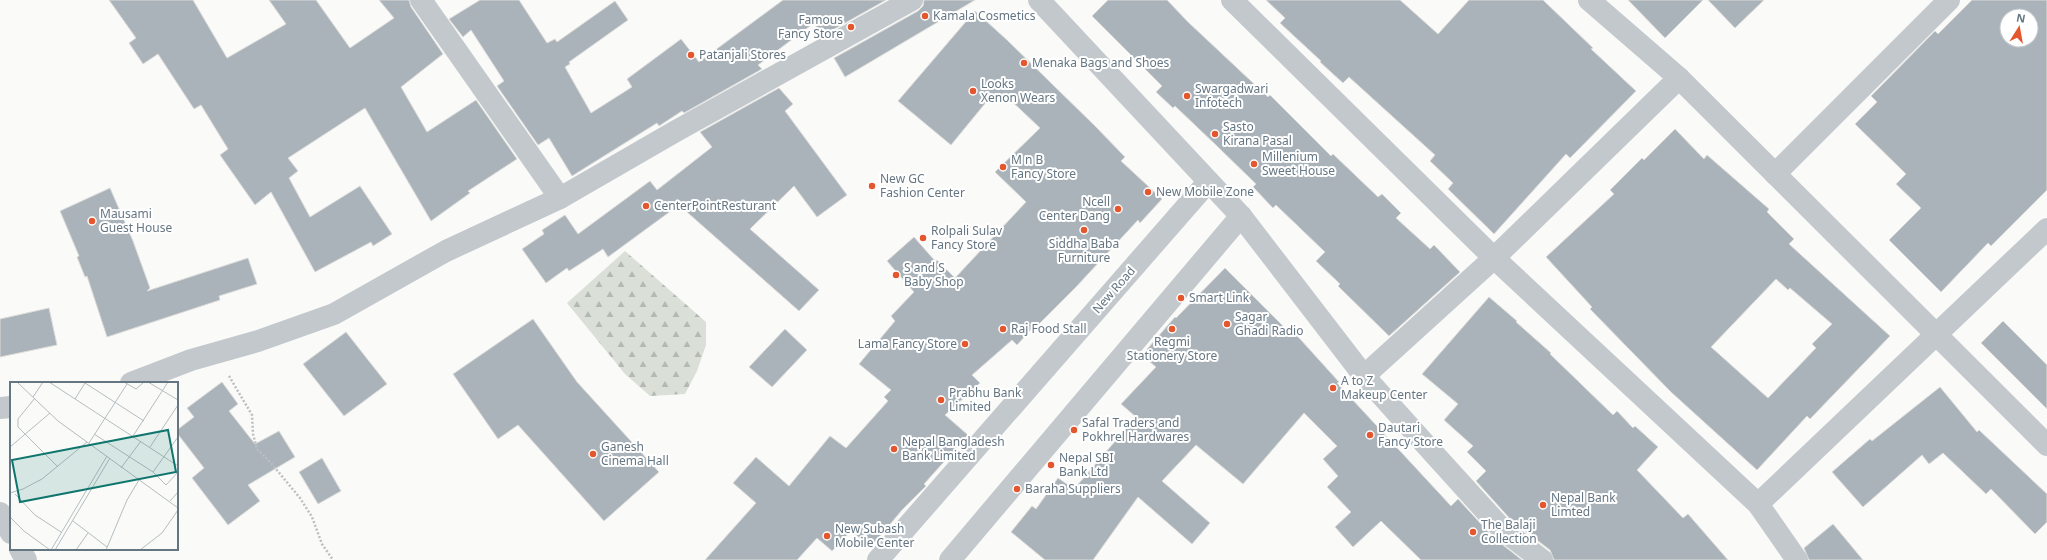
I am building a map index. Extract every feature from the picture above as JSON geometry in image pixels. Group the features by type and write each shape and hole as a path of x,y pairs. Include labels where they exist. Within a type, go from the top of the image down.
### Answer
{"street":[{"path":"421,0 560,198"},
{"path":"134,382 191,360 258,342 334,314 446,251 560,198 676,131 912,0"},
{"path":"1039,0 1241,216 1364,376 1503,530 1542,560"},
{"path":"1232,0 1494,258 1758,504 1797,560"},
{"path":"1775,174 1949,0"},
{"path":"1591,1 1679,78 2047,445"},
{"path":"1364,376 1494,258 1679,78"},
{"name":"New Road","path":"878,560 1208,182"},
{"path":"950,560 1241,216"},
{"path":"1758,504 2047,229"},
{"path":"0,408 10,407"},
{"path":"0,513 10,531"},
{"path":"21,550 26,560"}],"path":[{"path":"215,353 252,415 253,434 257,449 271,463 300,498 312,517 322,544 333,560"}],"green space":[{"path":"625,251 706,322 706,345 697,371 685,394 650,396 625,374 567,303"}],"building":[{"path":"109,0 193,0 227,58 286,24 269,0 316,0 350,48 394,18 379,0 409,0 411,7 443,54 401,87 427,132 476,100 517,159 468,191 470,193 431,221 365,108 288,158 298,171 289,178 310,217 360,186 392,234 373,246 371,242 315,272 271,192 255,205 220,155 228,149 201,105 194,109 158,54 143,64 129,43 136,38"},
{"path":"480,0 519,0 547,43 555,39 557,42 615,1 628,20 569,62 570,64 565,67 591,113 632,87 627,79 681,39 699,62 783,0 886,0 822,36 814,23 758,65 762,69 684,113 682,111 659,126 657,123 572,176 549,138 538,145 497,86 504,81 471,30 463,37 449,19"},
{"path":"924,0 975,0 845,77 834,58 918,11 923,6"},
{"path":"1108,0 1167,0 1188,22 1268,97 1270,95 1331,156 1333,154 1378,197 1382,194 1401,213 1396,218 1430,249 1434,245 1460,272 1389,336 1338,286 1340,284 1316,261 1325,252 1276,205 1273,208 1253,187 1256,184 1175,106 1173,108 1156,92 1162,86 1092,16"},
{"path":"1266,0 1400,0 1438,34 1469,0 1543,0 1593,48 1591,49 1636,91 1570,158 1566,154 1494,234 1448,189 1453,183 1430,161 1435,155 1349,77 1343,83 1320,62 1321,61 1280,23 1285,18"},
{"path":"1628,0 1703,0 1665,38"},
{"path":"1708,0 1764,0 1735,28"},
{"path":"1972,0 2047,0 2047,190 1991,246 1988,243 1941,292 1889,240 1921,208 1896,184 1906,174 1855,124 1877,102 1871,96 1935,31 1938,34"},
{"path":"975,11 1094,125 1125,157 1121,161 1162,199 1140,223 1138,220 1076,287 1038,325 1036,324 1017,345 1012,340 972,375 980,383 945,415 968,435 924,484 926,486 902,510 871,547 851,531 832,551 817,538 797,560 705,560 756,503 733,483 756,457 789,486 830,436 846,448 888,401 884,397 891,390 859,364 895,321 891,316 914,292 887,261 914,237 936,262 937,260 955,278 1026,202 995,172 1040,128 1003,93 996,100 992,95 951,145 898,101"},
{"path":"779,88 793,104 785,111 847,195 817,217 794,186 750,229 819,290 799,311 679,205 608,257 603,249 569,271 567,268 546,283 522,249 544,234 542,230 565,215 578,234 650,181 657,190 712,147 700,132"},
{"path":"1675,129 1704,159 1707,155 1769,209 1767,212 1794,239 1789,244 1890,336 1810,419 1807,416 1757,470 1671,392 1590,309 1592,307 1546,257 1614,194 1610,190 1642,158 1644,160","holes":["1776,279 1788,290 1790,288 1832,324 1812,344 1816,348 1768,398 1711,347"]},
{"path":"110,188 133,241 150,288 147,291 248,258 257,284 219,296 220,300 107,337 87,276 85,277 77,257 79,256 60,211"},
{"path":"1225,268 1288,331 1291,329 1339,382 1337,383 1451,506 1458,499 1494,538 1522,560 1421,560 1381,521 1353,547 1335,527 1351,512 1327,487 1338,476 1323,459 1337,446 1304,413 1243,484 1196,445 1162,481 1210,523 1192,544 1138,497 1093,560 1045,560 1011,532 1032,506 1036,509 1058,478 1074,489 1136,417 1121,404 1156,367 1142,355 1175,317 1176,318"},
{"path":"1489,297 1551,353 1550,354 1613,415 1617,411 1633,428 1635,426 1658,447 1637,470 1683,518 1688,514 1728,560 1554,560 1550,550 1512,521 1476,481 1486,471 1467,452 1473,446 1444,420 1458,404 1422,374"},
{"path":"49,308 57,345 0,357 0,319"},
{"path":"533,319 577,382 659,472 604,521 518,425 498,439 453,374"},
{"path":"2003,321 2047,365 2047,409 1981,343"},
{"path":"785,329 807,350 772,387 749,367"},
{"path":"346,332 387,384 344,416 303,364"},
{"path":"222,382 238,404 229,411 255,444 279,431 295,457 248,485 260,501 228,525 192,478 204,468 178,434 178,429 194,417 187,408"},
{"path":"1940,387 1977,432 1979,430 2047,494 2047,522 2035,534 1991,489 1986,494 1943,453 1929,464 1922,455 1863,507 1832,472 1870,439 1872,441"},
{"path":"322,458 341,491 318,504 299,472"},
{"path":"1833,524 1863,560 1809,560 1804,548"}],"place":[{"name":"Kamala Cosmetics","path":"925,16"},
{"name":"Famous Fancy Store","path":"851,27"},
{"name":"Patanjali Stores","path":"691,55"},
{"name":"Menaka Bags and Shoes","path":"1024,63"},
{"name":"Looks Xenon Wears","path":"973,91"},
{"name":"Swargadwari Infotech","path":"1187,96"},
{"name":"Sasto Kirana Pasal","path":"1215,134"},
{"name":"Millenium Sweet House","path":"1254,164"},
{"name":"M n B Fancy Store","path":"1003,167"},
{"name":"New GC Fashion Center","path":"872,186"},
{"name":"New Mobile Zone","path":"1148,192"},
{"name":"CenterPointResturant","path":"646,206"},
{"name":"Ncell Center Dang","path":"1118,209"},
{"name":"Mausami Guest House","path":"92,221"},
{"name":"Siddha Baba Furniture","path":"1084,230"},
{"name":"Rolpali Sulav Fancy Store","path":"923,238"},
{"name":"S and S Baby Shop","path":"896,275"},
{"name":"Smart Link","path":"1181,298"},
{"name":"Sagar Ghadi Radio","path":"1227,324"},
{"name":"Raj Food Stall","path":"1003,329"},
{"name":"Regmi Stationery Store","path":"1172,329"},
{"name":"Lama Fancy Store","path":"965,344"},
{"name":"A to Z Makeup Center","path":"1333,388"},
{"name":"Prabhu Bank Limited","path":"941,400"},
{"name":"Safal Traders and Pokhrel Hardwares","path":"1074,430"},
{"name":"Dautari Fancy Store","path":"1370,435"},
{"name":"Nepal Bangladesh Bank Limited","path":"894,449"},
{"name":"Ganesh Cinema Hall","path":"593,454"},
{"name":"Nepal SBI Bank Ltd","path":"1051,465"},
{"name":"Baraha Suppliers","path":"1017,489"},
{"name":"Nepal Bank Limted","path":"1543,505"},
{"name":"The Balaji Collection","path":"1473,532"},
{"name":"New Subash Mobile Center","path":"827,536"}]}
